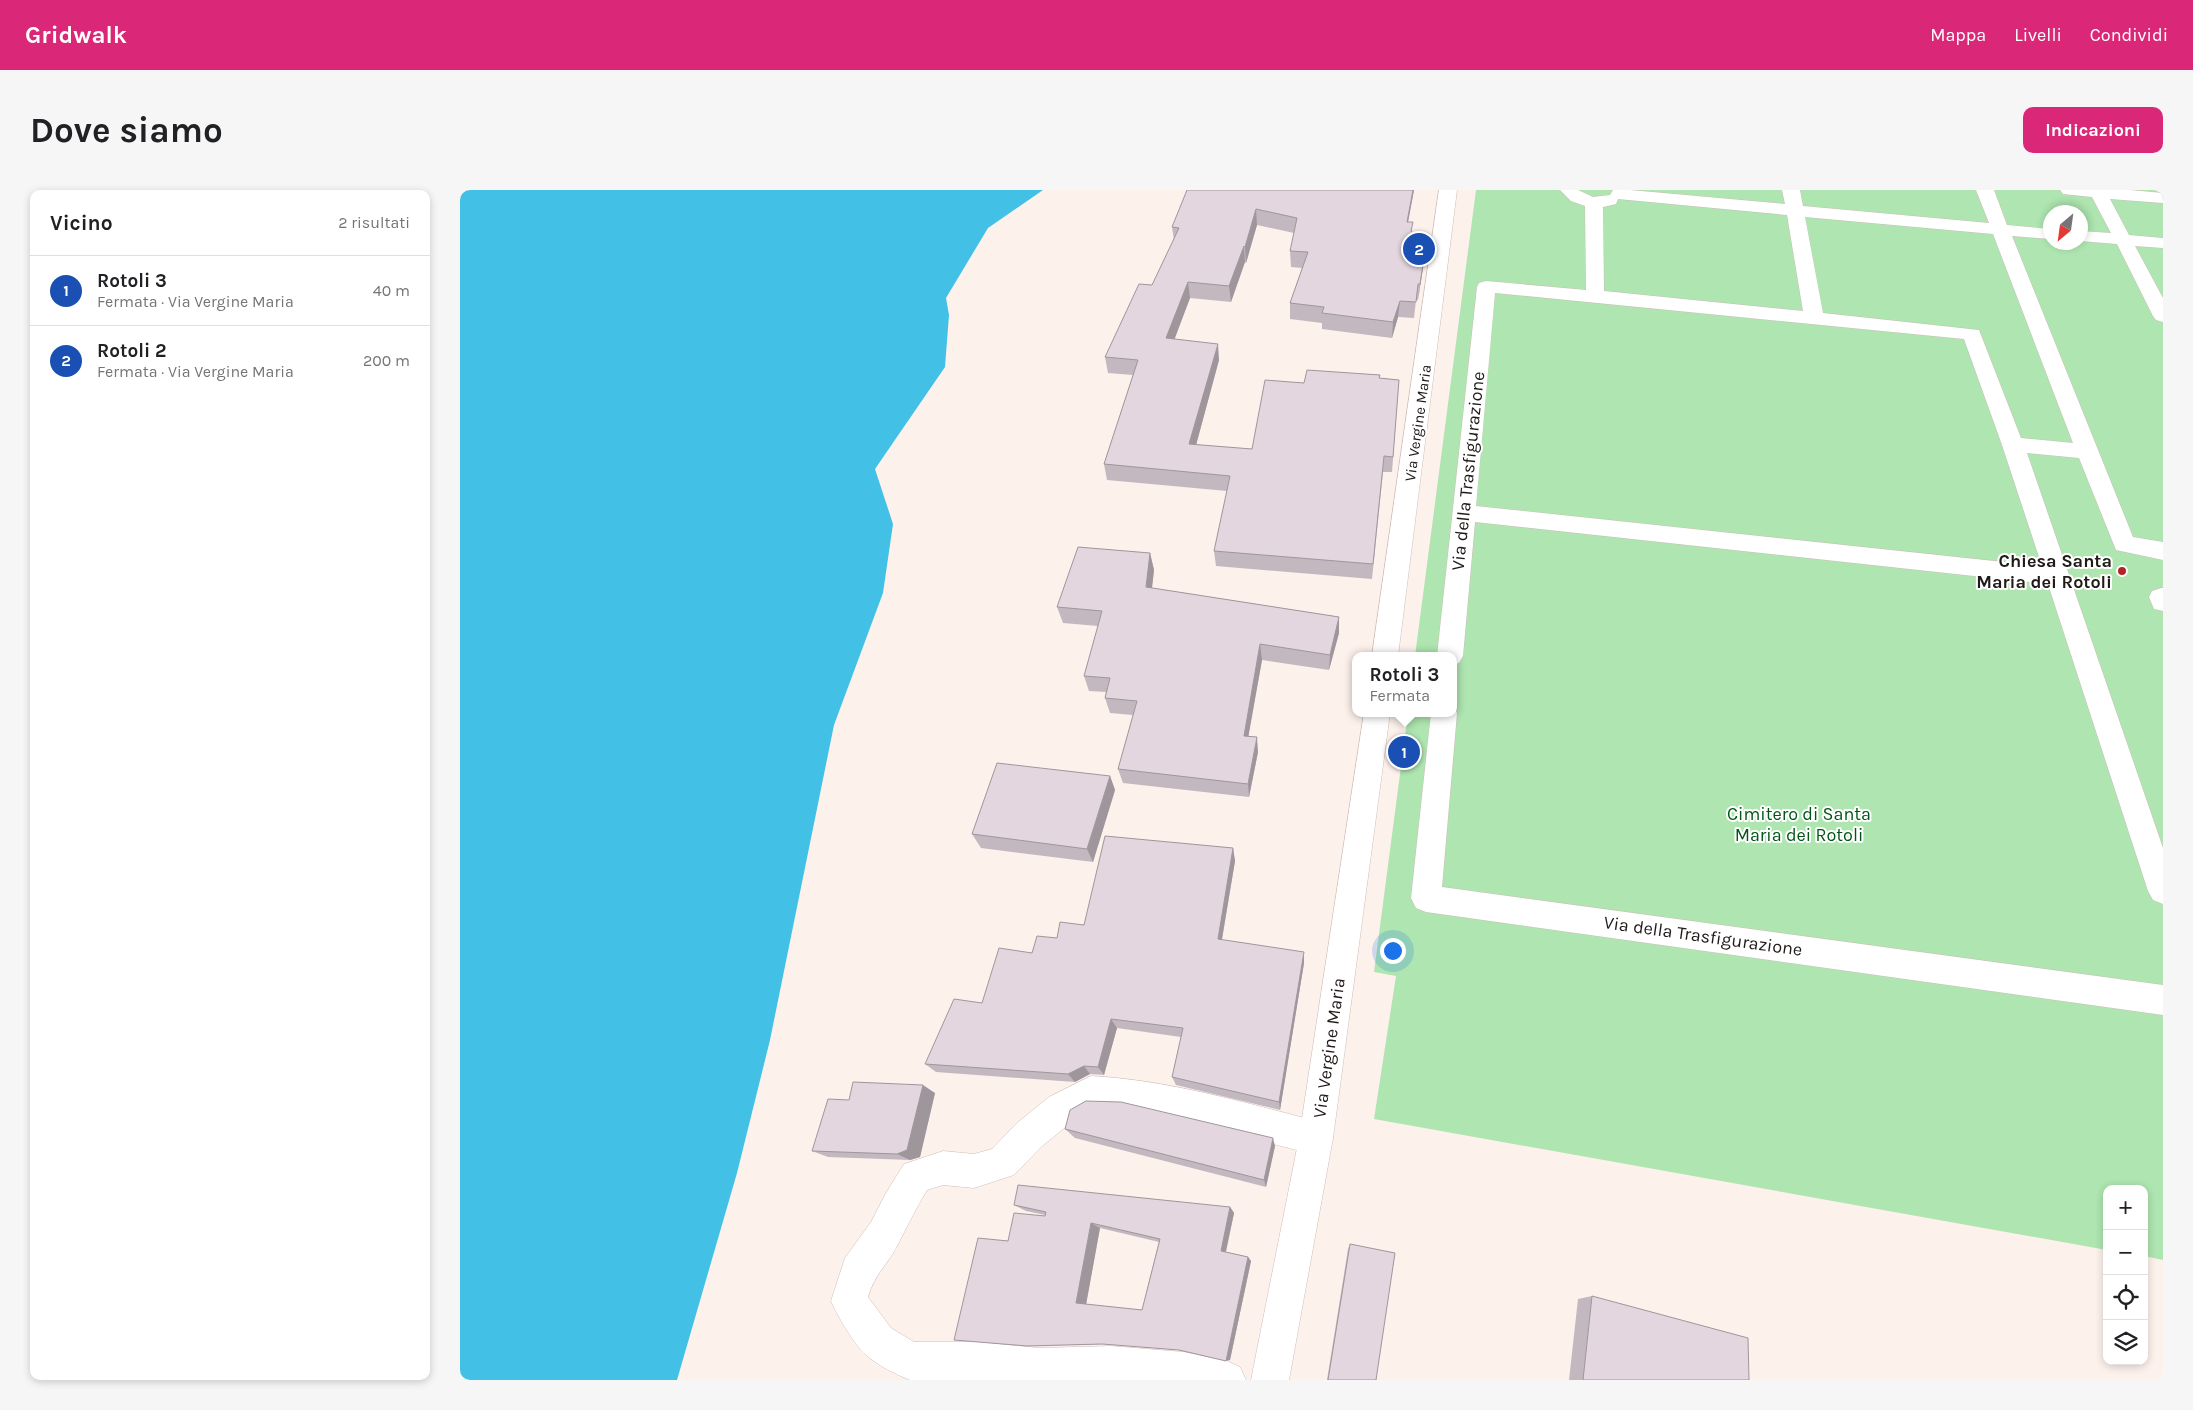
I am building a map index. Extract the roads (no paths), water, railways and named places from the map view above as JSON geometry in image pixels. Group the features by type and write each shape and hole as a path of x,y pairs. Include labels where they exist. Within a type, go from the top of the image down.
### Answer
{"main road":[{"name":"Via Vergine Maria","path":"1386,652 1448,190"},
{"path":"1568,190 1578,198 1594,202 1609,200 1619,192 2043,233"},
{"path":"1791,190 1814,318"},
{"path":"1985,190 2124,544 2163,551"},
{"path":"2069,190 2163,198"},
{"path":"2098,191 2163,316"},
{"path":"1594,202 1595,296 1972,334 2013,445 2163,891"},
{"path":"2088,237 2163,244"},
{"name":"Via della Trasfigurazione","path":"1450,652 1486,287 1595,296"},
{"path":"2013,445 2088,451"},
{"path":"1464,513 2057,576"},
{"path":"2163,597 2161,597 2163,602"},
{"name":"Via Vergine Maria","path":"1270,1380 1316,1138 1376,717"},
{"name":"Via della Trasfigurazione","path":"1444,717 1426,898 2163,1000"},
{"path":"1227,1380 1184,1371 1111,1365 1039,1367 978,1361 910,1361 878,1341 849,1301 858,1271 884,1235 898,1205 916,1176 943,1168 974,1171 1002,1163 1029,1135 1060,1108 1091,1092 1128,1094 1207,1110 1316,1138"}],"water":[{"path":"460,190 1043,190 988,228 946,298 949,315 945,367 875,469 893,524 883,593 834,725 770,1040 737,1173 677,1380 460,1380"}],"place":[{"name":"Rotoli 2","path":"1419,249"},
{"name":"Chiesa Santa Maria dei Rotoli","path":"2122,571"},
{"name":"Rotoli 3","path":"1404,752"}],"park label":[{"name":"Cimitero di Santa Maria dei Rotoli","path":"1799,824"}]}
